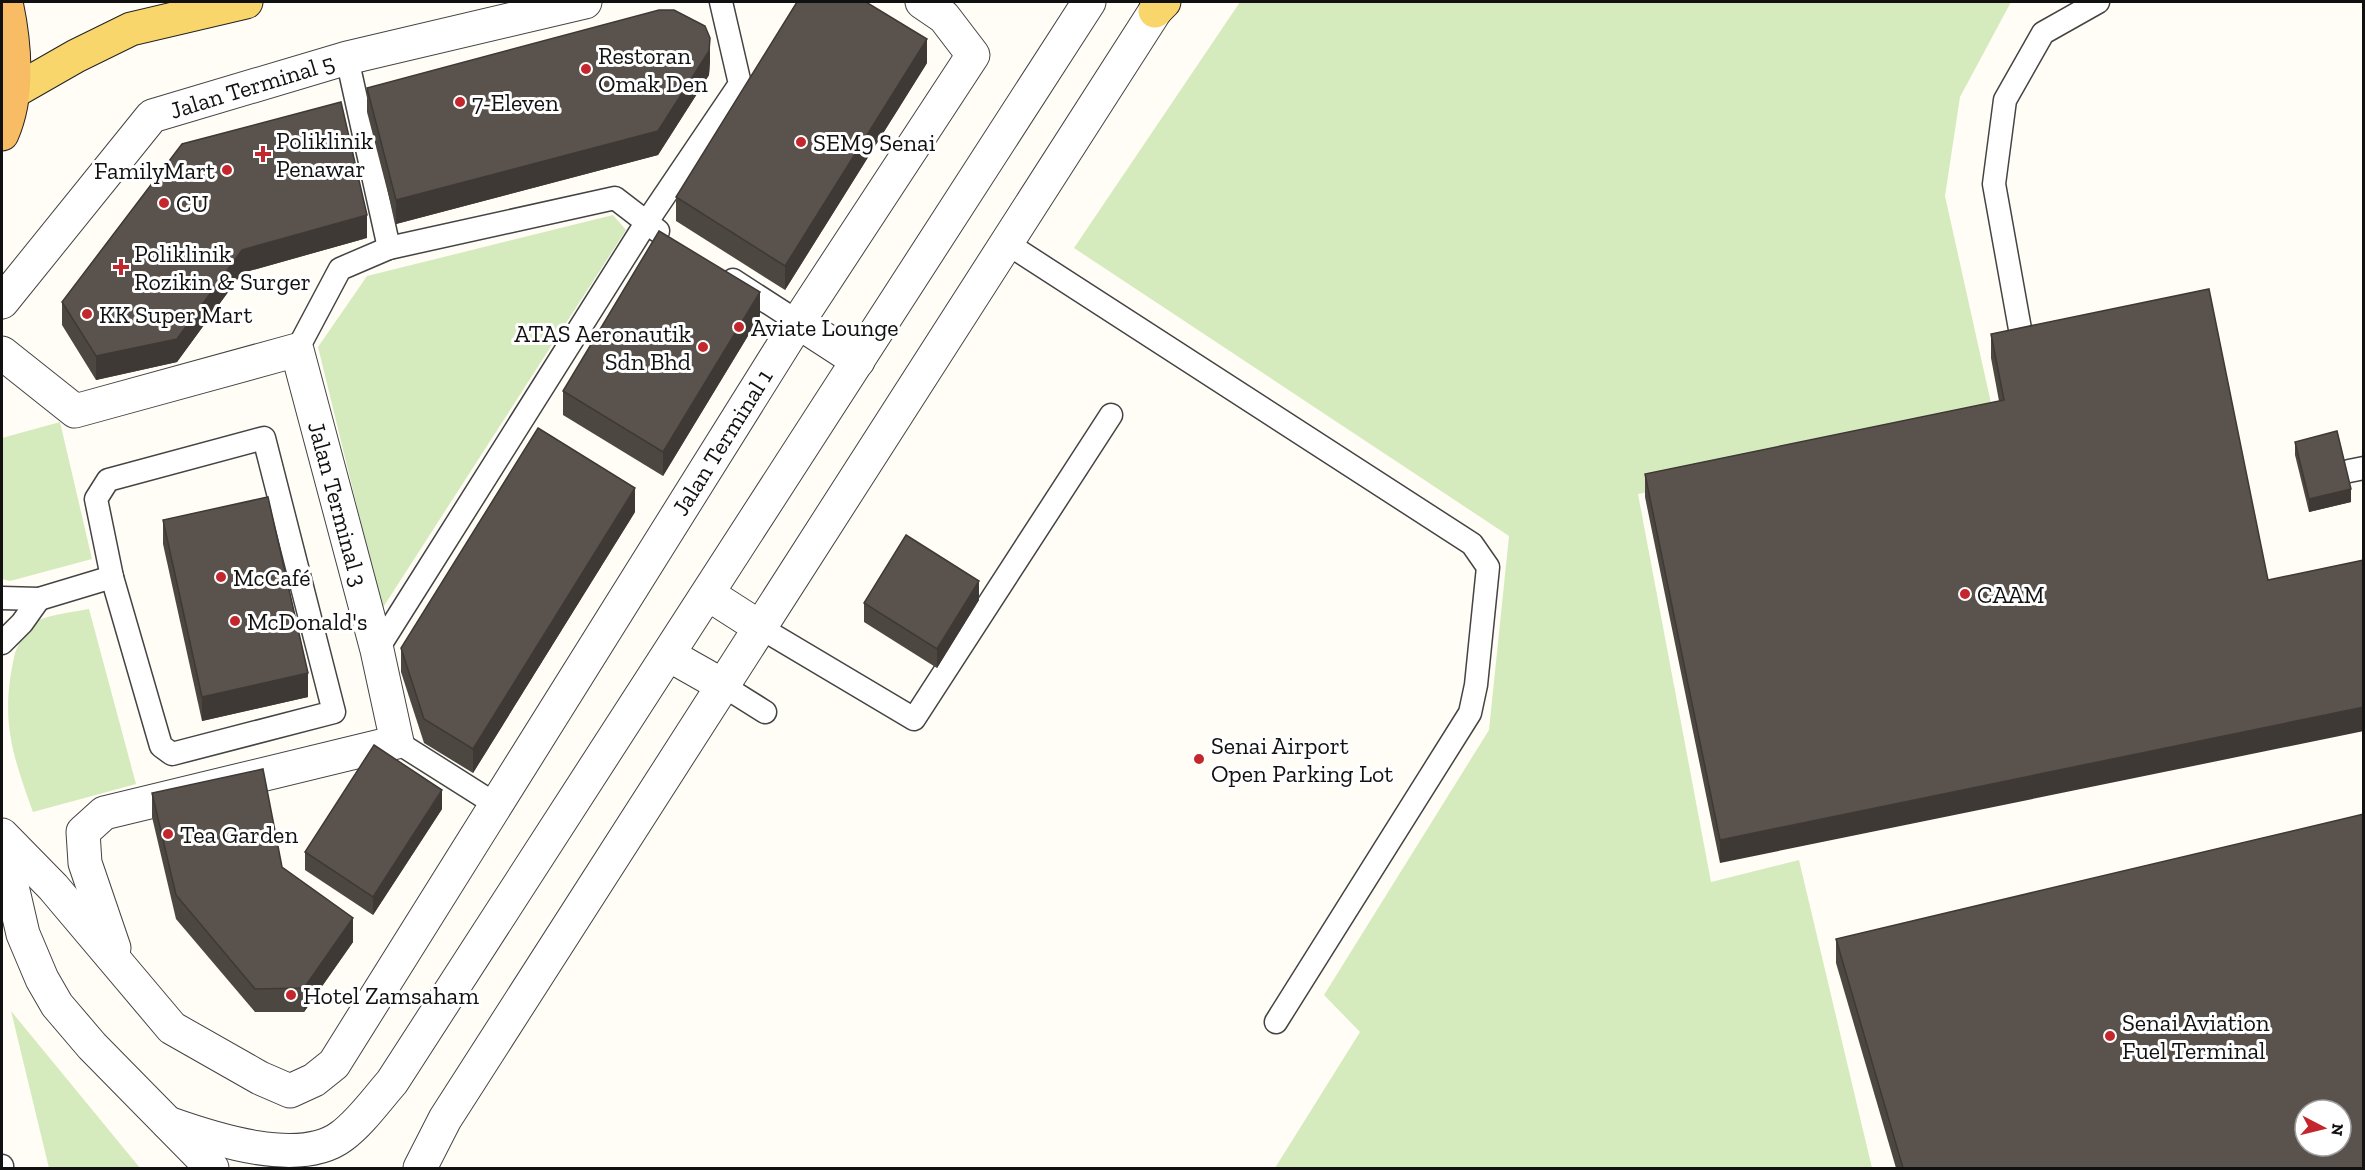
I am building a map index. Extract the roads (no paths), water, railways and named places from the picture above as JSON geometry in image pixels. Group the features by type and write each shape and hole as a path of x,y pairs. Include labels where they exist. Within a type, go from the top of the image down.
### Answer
{"highway":[{"path":"2,134 12,92 14,40 6,2"}],"main road":[{"path":"12,92 76,56 131,29 246,2"}],"street":[{"name":"Jalan Terminal 5","path":"2,302 152,116 347,58 585,2"},
{"name":"Jalan Terminal 1","path":"120,964 172,1028 260,1077 290,1091 314,1080 334,1064 798,322 973,55 944,17 922,2"},
{"path":"168,1123 214,1139 277,1150 312,1148 342,1137 392,1082 1089,2"},
{"path":"420,1168 445,1119 1160,5"},
{"path":"798,322 858,361"},
{"path":"2,352 75,411 297,350"},
{"name":"Jalan Terminal 3","path":"297,350 377,650 397,742"},
{"path":"708,594 761,628"},
{"path":"669,655 722,685"},
{"path":"120,964 85,863 83,832 104,813 397,742"},
{"path":"2,836 53,887 120,964"},
{"path":"2,843 23,934 42,979 57,1005 92,1046 212,1168"}],"lane":[{"path":"377,650 646,223 740,84 721,2"},
{"path":"2029,380 1994,184 2005,100 2043,33 2098,2"},
{"path":"347,58 389,248"},
{"path":"297,350 340,270 389,248 615,198 646,223 675,242"},
{"path":"1008,244 1472,544 1488,567 1476,686 1470,713 1276,1022"},
{"path":"712,267 798,322"},
{"path":"761,628 914,718 1111,414"},
{"path":"264,438 334,712 172,754 161,746 112,577 96,499 108,480 264,438"},
{"path":"2,598 39,599 112,577"},
{"path":"2,643 22,623 39,599"},
{"path":"722,685 765,712"},
{"path":"397,742 495,804"}],"place":[{"name":"Restoran Omak Den","path":"586,69"},
{"name":"7-Eleven","path":"460,102"},
{"name":"SEM9 Senai","path":"801,142"},
{"name":"Poliklinik Penawar","path":"263,154"},
{"name":"FamilyMart","path":"227,170"},
{"name":"CU","path":"164,203"},
{"name":"Poliklinik Rozikin & Surger","path":"121,267"},
{"name":"KK Super Mart","path":"87,314"},
{"name":"Aviate Lounge","path":"739,327"},
{"name":"ATAS Aeronautik Sdn Bhd","path":"703,347"},
{"name":"McCafé","path":"221,577"},
{"name":"CAAM","path":"1965,594"},
{"name":"McDonald's","path":"235,621"},
{"name":"Senai Airport Open Parking Lot","path":"1199,759"},
{"name":"Tea Garden","path":"168,834"},
{"name":"Hotel Zamsaham","path":"291,995"},
{"name":"Senai Aviation Fuel Terminal","path":"2110,1036"}]}
